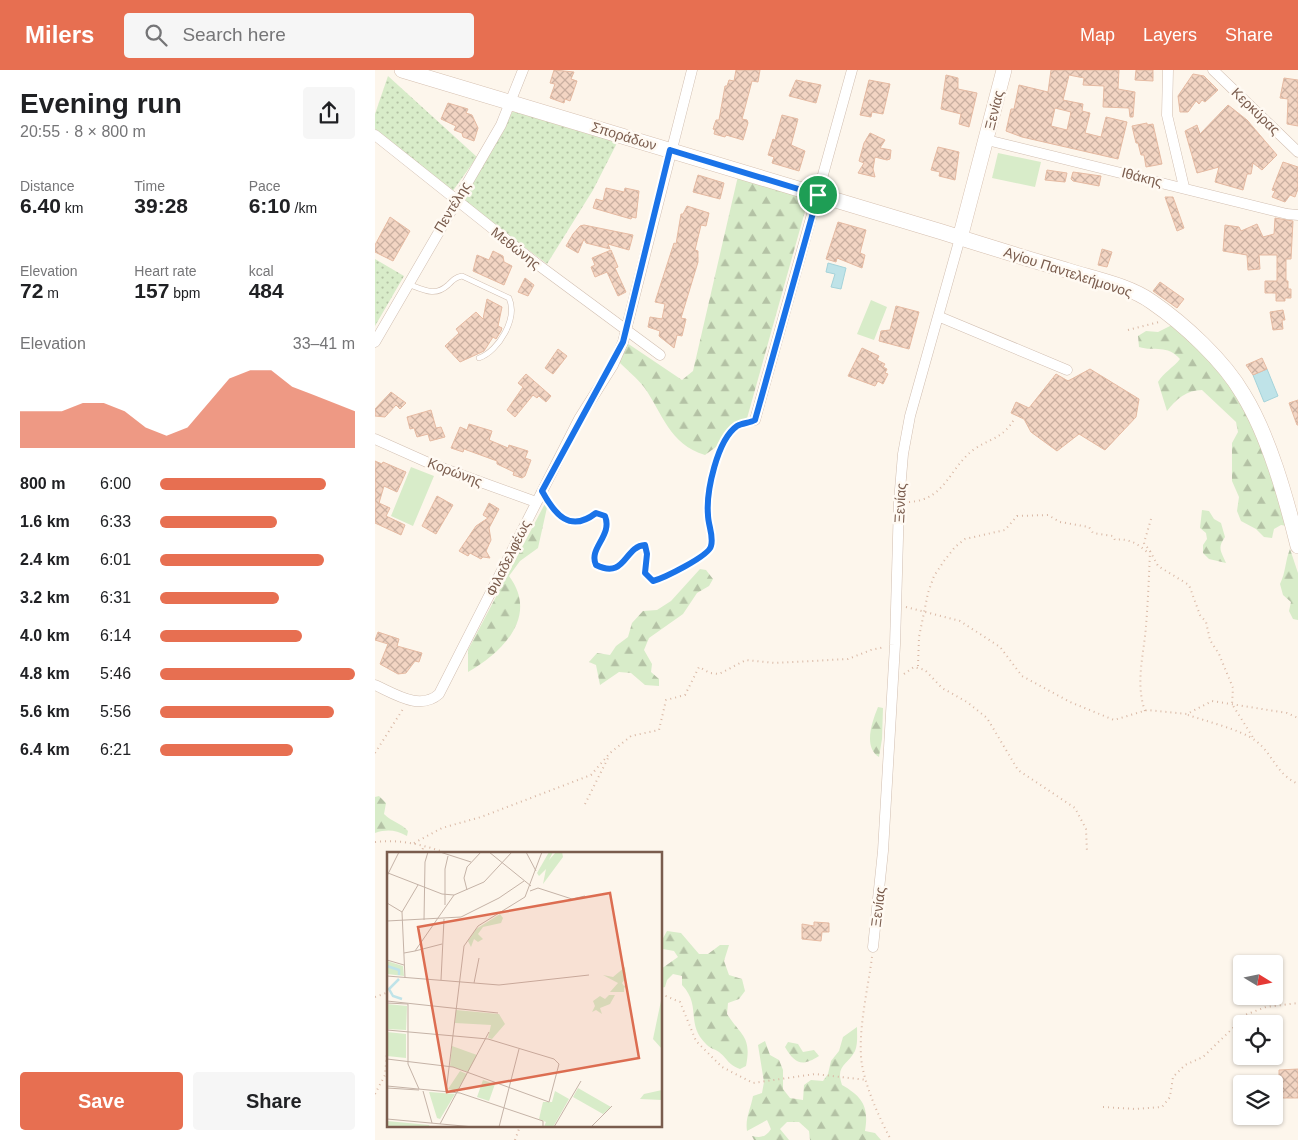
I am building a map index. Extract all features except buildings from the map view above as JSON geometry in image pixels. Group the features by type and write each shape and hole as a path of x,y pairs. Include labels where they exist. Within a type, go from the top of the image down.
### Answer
{"street":[{"name":"Σποράδων","path":"402,70 960,238"},
{"name":"Πεντέλης","path":"375,342 407,284 488,148 511,103 523,70"},
{"name":"Φιλαδελφέως","path":"408,699 419,702 429,700 439,694 449,678 579,419 613,366 626,331 691,70"},
{"path":"755,420 852,70"},
{"name":"Ξενίας","path":"873,947 883,851 895,645 899,502 903,454 910,416 939,317 1004,70"},
{"path":"1168,70 1167,115 1184,187"},
{"name":"Κερκύρας","path":"1213,70 1298,152"},
{"name":"Μεθώνης","path":"375,135 456,201 660,355"},
{"name":"Ιθάκης","path":"987,140 1184,187 1287,214 1298,215"},
{"name":"Αγίου Παντελεήμονος","path":"960,238 1131,291 1151,301 1168,314 1223,366 1244,395 1254,415 1285,497 1298,546"},
{"path":"939,317 1067,370"},
{"name":"Κορώνης","path":"375,439 431,464 536,502"},
{"path":"375,685 408,699"}],"lane":[{"path":"407,284 436,293 457,277 462,276 509,298 512,313 500,340 495,347 479,358"}],"path":[{"path":"1128,330 1160,322 1168,314"},
{"path":"899,502 928,498 945,485 961,463 976,449 1000,437 1015,418"},
{"path":"542,491 555,511 570,522 577,524 596,513 605,516 608,522 606,532 594,553 593,559 596,565 611,569 619,566 627,560 633,550 645,545 647,554 645,573 653,581 664,578 707,553 711,546 707,504 709,487 722,447 730,432 739,425 755,420"},
{"path":"918,666 919,637 934,576 955,547 965,539 1005,530 1017,516 1048,515 1060,522 1089,527 1093,533 1113,536 1115,540 1124,538 1147,552 1150,551"},
{"path":"1151,519 1144,543 1158,566 1189,584 1200,615 1206,622 1210,640 1219,654 1233,688 1232,704 1254,739 1266,750 1277,769 1298,784"},
{"path":"1145,711 1140,697 1140,678 1146,627 1150,551"},
{"path":"896,605 960,621 1000,646 1022,676 1069,702 1114,720 1145,711 1187,714 1254,739"},
{"path":"414,843 442,828 481,817 591,775 610,753 631,736 659,730 666,700 685,695 699,667 710,673 719,674 746,660 775,663 848,659 871,650 895,645"},
{"path":"893,679 918,666"},
{"path":"918,666 925,670 942,688 967,702 987,718 1019,770 1075,808 1086,830 1087,852"},
{"path":"375,753 396,722 408,699"},
{"path":"1187,714 1212,701 1287,713 1298,718"},
{"path":"585,804 610,753"},
{"path":"375,842 397,840 424,845 443,852"},
{"path":"422,852 424,845"},
{"path":"873,947 861,1046 862,1064 877,1113 891,1140"},
{"path":"375,997 387,993"},
{"path":"663,995 680,1002 696,1042 722,1067 753,1083 815,1074 867,1080"},
{"path":"1103,1107 1135,1109 1162,1107 1170,1097 1173,1077 1185,1065 1203,1057 1234,1027 1242,1016 1266,1007 1298,1003"},
{"path":"375,1094 385,1075 387,1052"},
{"path":"515,1140 519,1128"}],"green space":[{"path":"388,76 477,157 452,192 375,129 375,114"},
{"path":"513,111 618,141 593,190 547,264 462,200"},
{"path":"998,153 1041,162 1035,187 992,178"},
{"path":"738,176 809,197 746,422 731,436 705,455 683,444 675,436 644,387 619,362 627,343 682,380 693,371"},
{"path":"375,259 404,276 375,326"},
{"path":"871,300 887,307 874,340 857,334"},
{"path":"1170,326 1177,326 1209,358 1248,411 1288,526 1281,525 1274,529 1272,538 1264,537 1256,529 1241,521 1237,511 1239,497 1232,481 1232,443 1238,432 1236,422 1202,390 1182,396 1167,411 1158,382 1180,359 1175,354 1166,350 1139,347 1138,336 1146,331 1158,332"},
{"path":"411,467 434,476 413,526 391,516"},
{"path":"550,494 538,548 520,561 509,576 517,591 520,605 518,619 513,632 493,654 468,672 468,650"},
{"path":"1202,510 1209,511 1214,519 1221,523 1225,537 1221,544 1221,550 1226,563 1209,559 1203,553 1203,545 1207,539 1206,533 1200,528"},
{"path":"1290,549 1298,573 1298,620 1293,619 1289,611 1291,602 1283,595 1280,584"},
{"path":"700,569 706,570 713,579 709,586 697,593 683,614 649,638 644,650 652,664 651,672 659,679 659,686 645,685 631,673 619,672 600,685 596,665 589,662 597,653 610,655 616,646 628,637 632,623 643,611 657,610 671,601"},
{"path":"878,707 883,708 882,739 879,757 874,753 870,741 871,727"},
{"path":"379,796 386,803 384,814 405,828 408,831 407,836 391,831 375,833 375,797"},
{"path":"667,931 681,933 699,954 708,954 720,945 729,945 724,961 729,975 742,979 745,991 739,999 728,1003 727,1014 746,1042 748,1048 746,1066 740,1069 732,1065 719,1052 707,1045 700,1036 694,1022 691,1000 682,985 682,976 673,974 663,988 663,968 678,957 674,951 663,949 663,938"},
{"path":"857,1027 855,1051 841,1069 840,1078 842,1085 860,1098 863,1104 866,1115 865,1131 875,1133 881,1140 810,1140 809,1131 799,1122 787,1122 780,1129 789,1140 754,1140 752,1136 763,1136 771,1129 767,1120 747,1131 747,1117 753,1096 762,1093 764,1082 758,1045 765,1041 770,1055 779,1060 783,1070 783,1089 790,1098 803,1100 804,1085 811,1080 823,1081 828,1074 831,1061 839,1051 843,1037"},
{"path":"788,1042 798,1044 803,1052 814,1050 819,1056 808,1062 799,1062 792,1057 785,1047"}],"water":[{"path":"828,263 846,268 841,289 831,287 835,274 826,272"},
{"path":"1267,369 1278,396 1264,402 1253,375"}],"route":[{"path":"670,150 818,195 755,420 739,425 730,432 722,447 709,487 707,504 711,546 707,553 696,558 676,573 653,581 645,573 647,554 645,545 641,545 633,550 627,560 619,566 611,569 596,565 593,559 594,553 604,539 608,522 605,516 601,513 596,513 577,524 570,522 555,511 542,491 579,419 613,366 623,342 670,150"}]}
